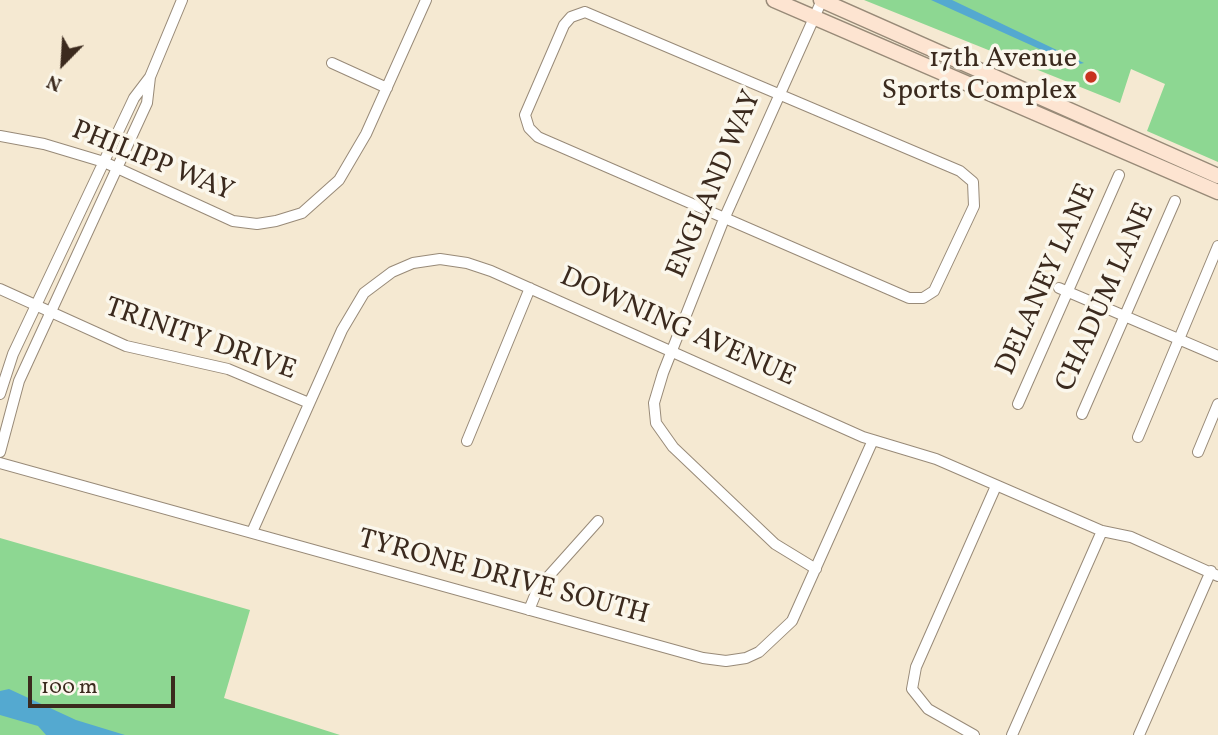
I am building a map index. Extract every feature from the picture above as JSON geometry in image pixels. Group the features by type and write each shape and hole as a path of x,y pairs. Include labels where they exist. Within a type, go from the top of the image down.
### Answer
{"street":[{"path":"0,394 13,354 134,98 150,77 182,0"},
{"name":"PHILIPP WAY","path":"0,136 44,144 103,162 233,221 257,224 302,213 340,180 360,146 426,0"},
{"path":"774,0 1218,192"},
{"path":"822,0 1218,176"},
{"name":"ENGLAND WAY","path":"816,569 775,544 662,435 654,403 671,351 724,219 822,0"},
{"path":"585,12 597,15 960,171 972,182 974,206 943,276 934,291 923,298 909,298 724,219 538,137 529,128 525,115 564,24 571,17 585,12"},
{"path":"332,63 387,88"},
{"path":"0,452 19,381 147,103 150,77"},
{"name":"DELANEY LANE","path":"1018,404 1063,290 1119,174"},
{"name":"CHADUM LANE","path":"1082,414 1122,316 1175,201"},
{"path":"1138,437 1218,246"},
{"name":"DOWNING AVENUE","path":"252,533 309,403 364,293 393,272 425,260 454,260 491,271 873,440 936,459 1102,531 1131,537 1215,573"},
{"path":"467,441 530,288"},
{"name":"TRINITY DRIVE","path":"0,289 37,303 126,346 229,369 309,403"},
{"path":"1063,290 1218,356"},
{"path":"1198,452 1218,404"},
{"name":"TYRONE DRIVE SOUTH","path":"0,463 703,658 746,658 759,652 792,621 873,440"},
{"path":"974,735 928,709 912,689 916,667 996,486"},
{"path":"529,610 538,588 598,521"},
{"path":"1013,735 1102,531"},
{"path":"1139,735 1215,573"}],"green space":[{"name":"17th Avenue Sports Complex","path":"864,0 1218,0 1218,162 1147,131 1165,84 1131,69 1120,103"},
{"path":"0,538 250,610 224,698 340,735 0,735"}],"water":[{"path":"931,0 952,0 1084,63 1075,65"},
{"path":"9,689 76,720 125,735 46,735 38,726 0,715 0,691"}],"place":[{"name":"17th Avenue Sports Complex","path":"1091,77"}]}
